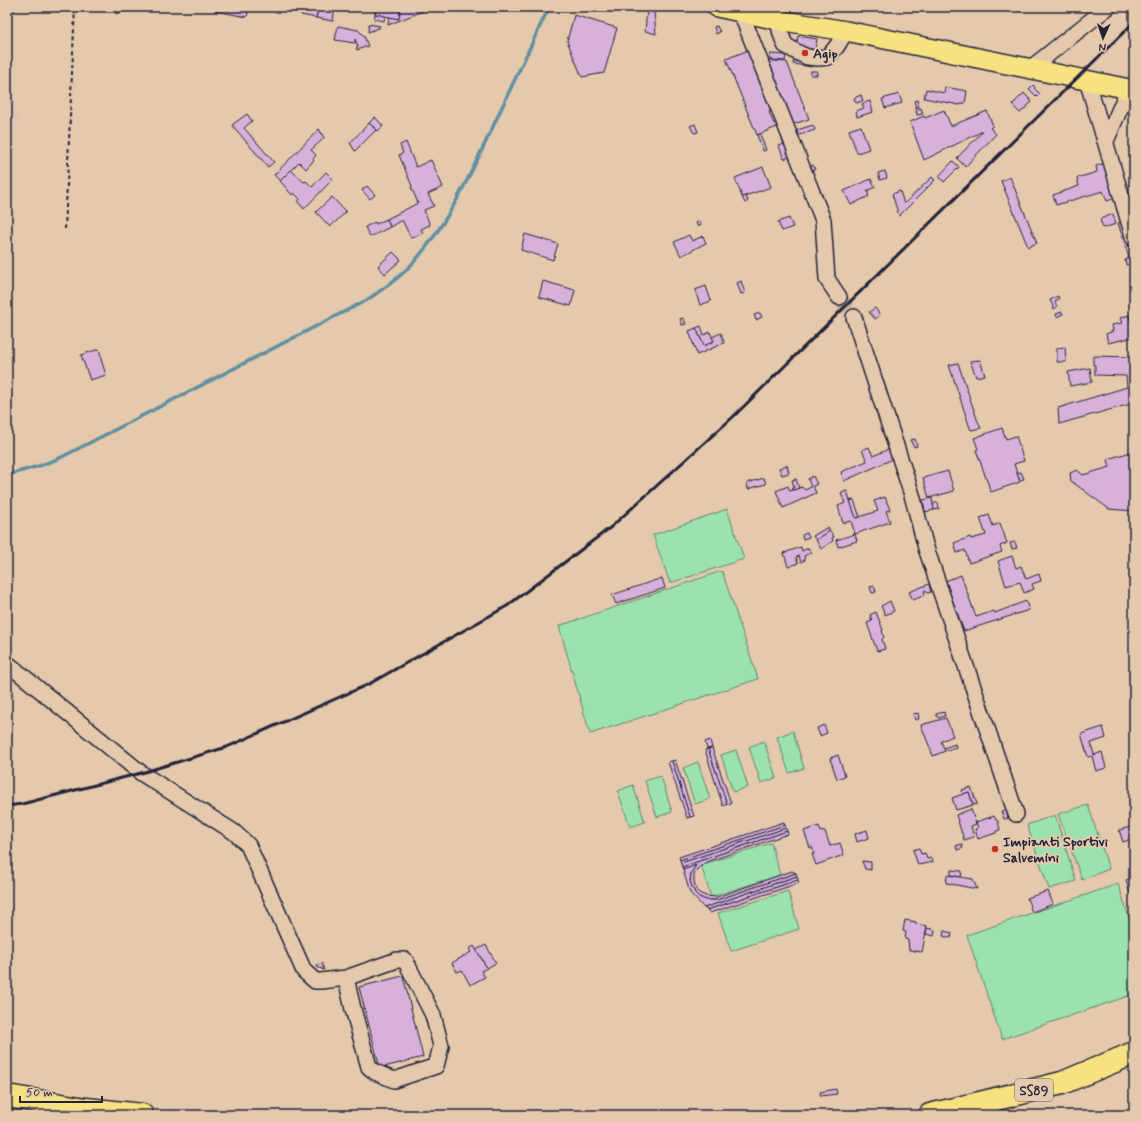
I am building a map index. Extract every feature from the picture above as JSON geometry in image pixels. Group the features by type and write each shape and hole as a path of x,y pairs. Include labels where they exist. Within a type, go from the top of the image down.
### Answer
{"highway":[{"name":"SS89","path":"930,1115 1062,1083 1134,1053"},
{"name":"SS89","path":"986,1115 1066,1095 1134,1067"},
{"path":"7,1096 86,1109 142,1115"},
{"path":"7,1109 43,1115"}],"main road":[{"path":"717,7 778,20 846,31 1132,90"}],"street":[{"path":"1031,68 1108,7"},
{"path":"741,13 823,220 827,279 839,298"},
{"path":"778,20 785,46 805,57 828,57 846,31"},
{"path":"1087,80 1134,239"},
{"path":"1106,141 1125,97 1132,90"},
{"path":"854,317 912,495 926,548 1016,814"},
{"path":"7,663 144,775 234,832 248,845 304,971 315,981 321,982 346,978 397,960 405,960 433,1015 441,1046 436,1066 394,1080 375,1072 369,1067 346,978"}],"path":[{"path":"7,14 18,7"},
{"path":"65,229 75,7"}],"shaded area":[{"path":"7,72 18,121 7,126"}],"green space":[{"path":"727,509 744,559 670,583 653,535"},
{"path":"722,571 758,679 590,734 559,626"},
{"path":"793,731 804,768 789,773 777,737"},
{"path":"764,741 776,778 761,783 749,747"},
{"path":"736,750 748,787 733,792 721,755"},
{"path":"698,762 710,799 695,804 683,768"},
{"path":"661,776 672,812 657,817 645,781"},
{"path":"633,785 645,822 630,827 618,791"},
{"path":"1088,805 1109,869 1082,880 1058,814"},
{"path":"1055,815 1076,881 1049,889 1027,825"},
{"path":"771,843 780,875 711,897 701,865"},
{"path":"1118,884 1134,932 1134,994 1002,1039 967,935"},
{"path":"788,891 799,929 731,951 718,913"}],"building":[{"path":"114,7 121,7 122,12 116,14"},
{"path":"216,7 249,7 247,17 215,11"},
{"path":"303,7 319,7 316,18 301,15"},
{"path":"319,7 335,7 333,21 316,18"},
{"path":"376,7 401,7 399,19 375,14"},
{"path":"401,7 433,7 388,25 389,17 399,19"},
{"path":"647,10 654,11 656,34 645,31"},
{"path":"375,14 385,16 384,21 374,19"},
{"path":"574,15 617,28 604,73 582,77 567,41"},
{"path":"369,24 380,26 379,28 368,32"},
{"path":"338,26 358,30 364,36 368,46 357,50 356,48 358,47 355,39 355,43 335,40"},
{"path":"717,26 720,32 716,34 714,27"},
{"path":"798,36 817,39 812,67 793,64"},
{"path":"751,49 776,109 769,112 774,124 780,121 782,125 757,135 726,59"},
{"path":"770,54 786,55 785,61 770,60"},
{"path":"765,60 787,62 809,119 791,125"},
{"path":"811,71 817,71 817,75 811,75"},
{"path":"1033,85 1040,94 1037,97 1029,89"},
{"path":"945,87 967,91 965,103 959,105 924,98 926,89 944,93"},
{"path":"1024,93 1032,102 1020,113 1012,105"},
{"path":"899,94 902,103 885,108 882,99"},
{"path":"861,95 863,101 856,103 854,98"},
{"path":"917,100 919,107 916,108 914,101"},
{"path":"870,101 873,112 857,117 856,111 864,108 862,104"},
{"path":"921,108 923,114 917,115 916,110"},
{"path":"944,110 951,126 987,111 993,126 990,128 996,134 965,167 957,158 983,131 924,160 910,122 924,116 925,118"},
{"path":"247,114 252,121 244,128 274,162 268,167 232,125"},
{"path":"375,117 383,126 378,131 369,123"},
{"path":"369,123 376,130 355,151 350,143"},
{"path":"695,124 698,132 694,133 690,126"},
{"path":"813,125 815,130 796,136 794,131"},
{"path":"861,126 869,149 857,153 849,130"},
{"path":"319,129 324,138 311,150 316,155 313,159 314,160 306,169 299,162 280,181 274,175"},
{"path":"760,134 766,150 763,151 757,135"},
{"path":"406,142 416,167 431,160 443,187 428,194 434,206 424,210 430,225 421,229 423,233 411,238 402,220 390,227 387,219 418,203 399,155 403,153 400,145"},
{"path":"789,142 794,155 784,159 779,146"},
{"path":"953,161 959,167 944,182 939,176"},
{"path":"1105,163 1115,198 1107,201 1103,191 1056,205 1053,195 1079,186 1077,178 1097,172 1096,166"},
{"path":"813,165 815,169 809,172 808,167"},
{"path":"763,167 771,187 742,197 735,178"},
{"path":"291,170 312,187 326,172 333,179 304,209 298,202 300,199 294,193 292,195 280,181"},
{"path":"885,171 887,178 880,180 878,173"},
{"path":"932,177 935,180 899,216 892,194 900,191 904,204"},
{"path":"1010,177 1037,243 1028,247 1001,181"},
{"path":"871,179 875,187 867,191 869,196 851,205 844,191"},
{"path":"367,186 375,195 370,199 362,190"},
{"path":"746,196 748,201 745,203 742,197"},
{"path":"332,197 346,212 330,227 316,212"},
{"path":"1113,214 1116,224 1103,228 1100,219"},
{"path":"789,218 793,227 782,231 778,222"},
{"path":"387,219 390,227 370,237 365,227 375,222 376,224"},
{"path":"699,221 701,225 698,227 696,223"},
{"path":"1123,221 1134,256 1134,263 1126,265 1125,260 1129,258 1118,223"},
{"path":"525,234 558,244 553,260 521,250"},
{"path":"689,235 692,241 703,236 706,243 681,256 674,242"},
{"path":"393,252 401,260 385,274 378,266"},
{"path":"543,281 575,290 571,306 539,297"},
{"path":"741,281 745,293 741,294 737,283"},
{"path":"706,286 711,301 700,305 695,290"},
{"path":"1058,296 1059,299 1055,302 1057,307 1054,309 1050,300"},
{"path":"875,308 880,315 875,319 869,312"},
{"path":"1062,312 1063,314 1057,317 1056,314"},
{"path":"760,313 762,317 756,320 754,315"},
{"path":"1129,315 1134,337 1108,343 1106,334 1113,331 1112,325 1122,323 1120,318"},
{"path":"683,318 686,324 682,325 680,319"},
{"path":"701,326 704,335 710,332 714,341 704,346 696,328"},
{"path":"696,328 704,346 714,341 712,337 721,333 724,343 697,355 689,331"},
{"path":"1065,347 1066,362 1057,362 1057,348"},
{"path":"99,349 106,375 90,380 81,355"},
{"path":"1093,356 1134,357 1134,403 1059,424 1058,408 1127,387 1126,376 1095,375"},
{"path":"980,360 985,375 976,377 970,361"},
{"path":"958,363 981,428 971,430 970,428 949,365"},
{"path":"1090,368 1092,382 1070,386 1068,372"},
{"path":"8,404 12,413 7,415 7,405"},
{"path":"1002,428 1006,439 1016,436 1024,461 1014,464 1020,482 991,492 976,450 978,449 974,438"},
{"path":"915,439 917,446 914,447 910,440"},
{"path":"869,447 873,456 891,448 895,458 844,481 841,472 867,461 862,450"},
{"path":"1134,451 1134,511 1109,509 1071,481 1070,473 1077,470 1083,475 1110,467 1108,459"},
{"path":"787,465 789,473 782,475 779,468"},
{"path":"948,471 954,491 929,498 923,478"},
{"path":"1021,472 1024,479 1020,480 1017,473"},
{"path":"813,476 817,484 813,486 816,493 783,508 776,491 788,486 790,491 802,487 805,490 811,487 808,479"},
{"path":"764,478 766,484 748,489 747,483"},
{"path":"796,479 799,488 793,490 792,488 794,487 792,480"},
{"path":"847,491 856,518 878,511 874,501 885,497 890,510 886,511 890,522 855,534 851,521 843,523 838,506 845,503 841,493"},
{"path":"932,498 934,510 925,512 923,500"},
{"path":"854,500 860,517 856,518 850,501"},
{"path":"938,502 939,509 934,510 933,504"},
{"path":"989,515 993,526 1000,523 1007,543 1000,546 1002,552 969,563 965,550 957,553 954,543 970,537 971,539 986,535 980,518"},
{"path":"828,527 830,531 816,540 813,536"},
{"path":"830,531 834,537 832,538 833,541 821,549 816,540"},
{"path":"807,533 809,537 803,539 802,535"},
{"path":"855,534 857,541 838,547 836,540"},
{"path":"1015,542 1017,548 1012,549 1010,543"},
{"path":"801,547 802,551 808,548 812,552 804,556 805,560 801,562 799,556 796,557 798,563 788,567 784,553"},
{"path":"1012,556 1016,568 1021,566 1026,579 1039,574 1041,581 1032,584 1034,589 1024,593 1020,582 1006,586 998,561"},
{"path":"961,575 976,617 994,611 995,613 1026,601 1029,610 964,631 945,581"},
{"path":"662,578 665,588 616,604 612,595"},
{"path":"929,584 931,592 927,593 926,590 924,591 925,595 913,600 909,592"},
{"path":"874,586 876,592 872,593 870,587"},
{"path":"890,601 894,611 885,615 881,606"},
{"path":"876,612 883,630 884,637 882,639 885,649 877,651 867,623 872,621 870,615"},
{"path":"944,712 945,716 938,718 936,714"},
{"path":"918,713 919,719 915,720 913,714"},
{"path":"946,718 953,736 941,741 945,751 933,756 921,725"},
{"path":"824,725 827,733 820,736 817,728"},
{"path":"1103,727 1106,738 1091,743 1094,755 1102,752 1106,768 1096,771 1092,756 1088,757 1081,734"},
{"path":"710,740 712,748 707,749 705,742"},
{"path":"955,744 956,747 945,751 944,748"},
{"path":"712,748 731,803 727,804 708,749"},
{"path":"708,749 727,804 723,806 705,750"},
{"path":"838,755 845,776 837,779 830,758"},
{"path":"9,758 11,765 7,766 7,759"},
{"path":"675,760 694,816 690,817 672,761"},
{"path":"672,761 690,817 687,818 668,762"},
{"path":"971,787 977,804 973,805 969,792 963,794 962,790"},
{"path":"969,792 973,805 956,810 952,798"},
{"path":"971,809 976,824 971,826 974,837 964,840 956,815"},
{"path":"1006,810 1008,818 1004,819 1001,811"},
{"path":"994,816 998,821 1000,830 996,831 996,833 978,839 975,829 978,828 976,822"},
{"path":"784,822 785,825 680,860 679,857"},
{"path":"785,825 786,828 681,863 680,860"},
{"path":"819,826 821,832 825,831 830,846 840,843 844,855 816,865 812,854 814,854 812,847 810,848 804,831"},
{"path":"1131,827 1134,838 1123,842 1119,830"},
{"path":"786,828 787,831 682,867 681,863"},
{"path":"867,830 869,838 857,842 855,834"},
{"path":"787,831 788,834 706,862 697,869 694,874 695,886 697,891 701,894 717,897 792,871 796,873 717,900 706,900 699,897 695,893 690,881 691,873 696,865 683,870 682,867"},
{"path":"962,844 963,848 957,850 956,846"},
{"path":"919,848 921,854 925,853 927,859 931,858 933,862 918,865 913,850"},
{"path":"862,861 871,862 871,870 865,869"},
{"path":"696,865 691,873 690,881 695,893 699,897 706,900 717,900 796,873 797,876 704,908 690,893 683,870"},
{"path":"951,870 962,871 961,877 951,875"},
{"path":"947,875 973,879 977,889 946,883"},
{"path":"797,876 798,880 707,910 704,908"},
{"path":"1134,877 1134,892 1130,893 1126,880"},
{"path":"798,880 799,883 710,913 707,910"},
{"path":"1048,891 1053,904 1032,912 1027,898"},
{"path":"905,920 927,926 922,952 909,950 908,940 905,939 906,932 903,931"},
{"path":"927,928 935,930 934,936 926,934"},
{"path":"944,931 952,933 951,938 943,936"},
{"path":"486,945 496,963 487,968 476,950"},
{"path":"474,946 487,968 481,971 485,977 470,985 462,970 457,972 452,963 471,952 469,949"},
{"path":"322,963 324,970 317,967 317,965"},
{"path":"403,976 423,1057 380,1068 359,987"},
{"path":"836,1089 837,1094 821,1096 820,1092"}],"waterway":[{"path":"7,475 39,466 60,458 367,300 402,274 425,249 436,234 466,183 549,7"}],"tunnel":[{"path":"839,297 854,317"}],"railway":[{"path":"7,806 22,804 141,773 227,747 369,684 507,606 611,527 733,417 1134,22"}],"place":[{"name":"Agip","path":"805,53"},
{"name":"Impianti Sportivi Salvemini","path":"995,849"}]}
